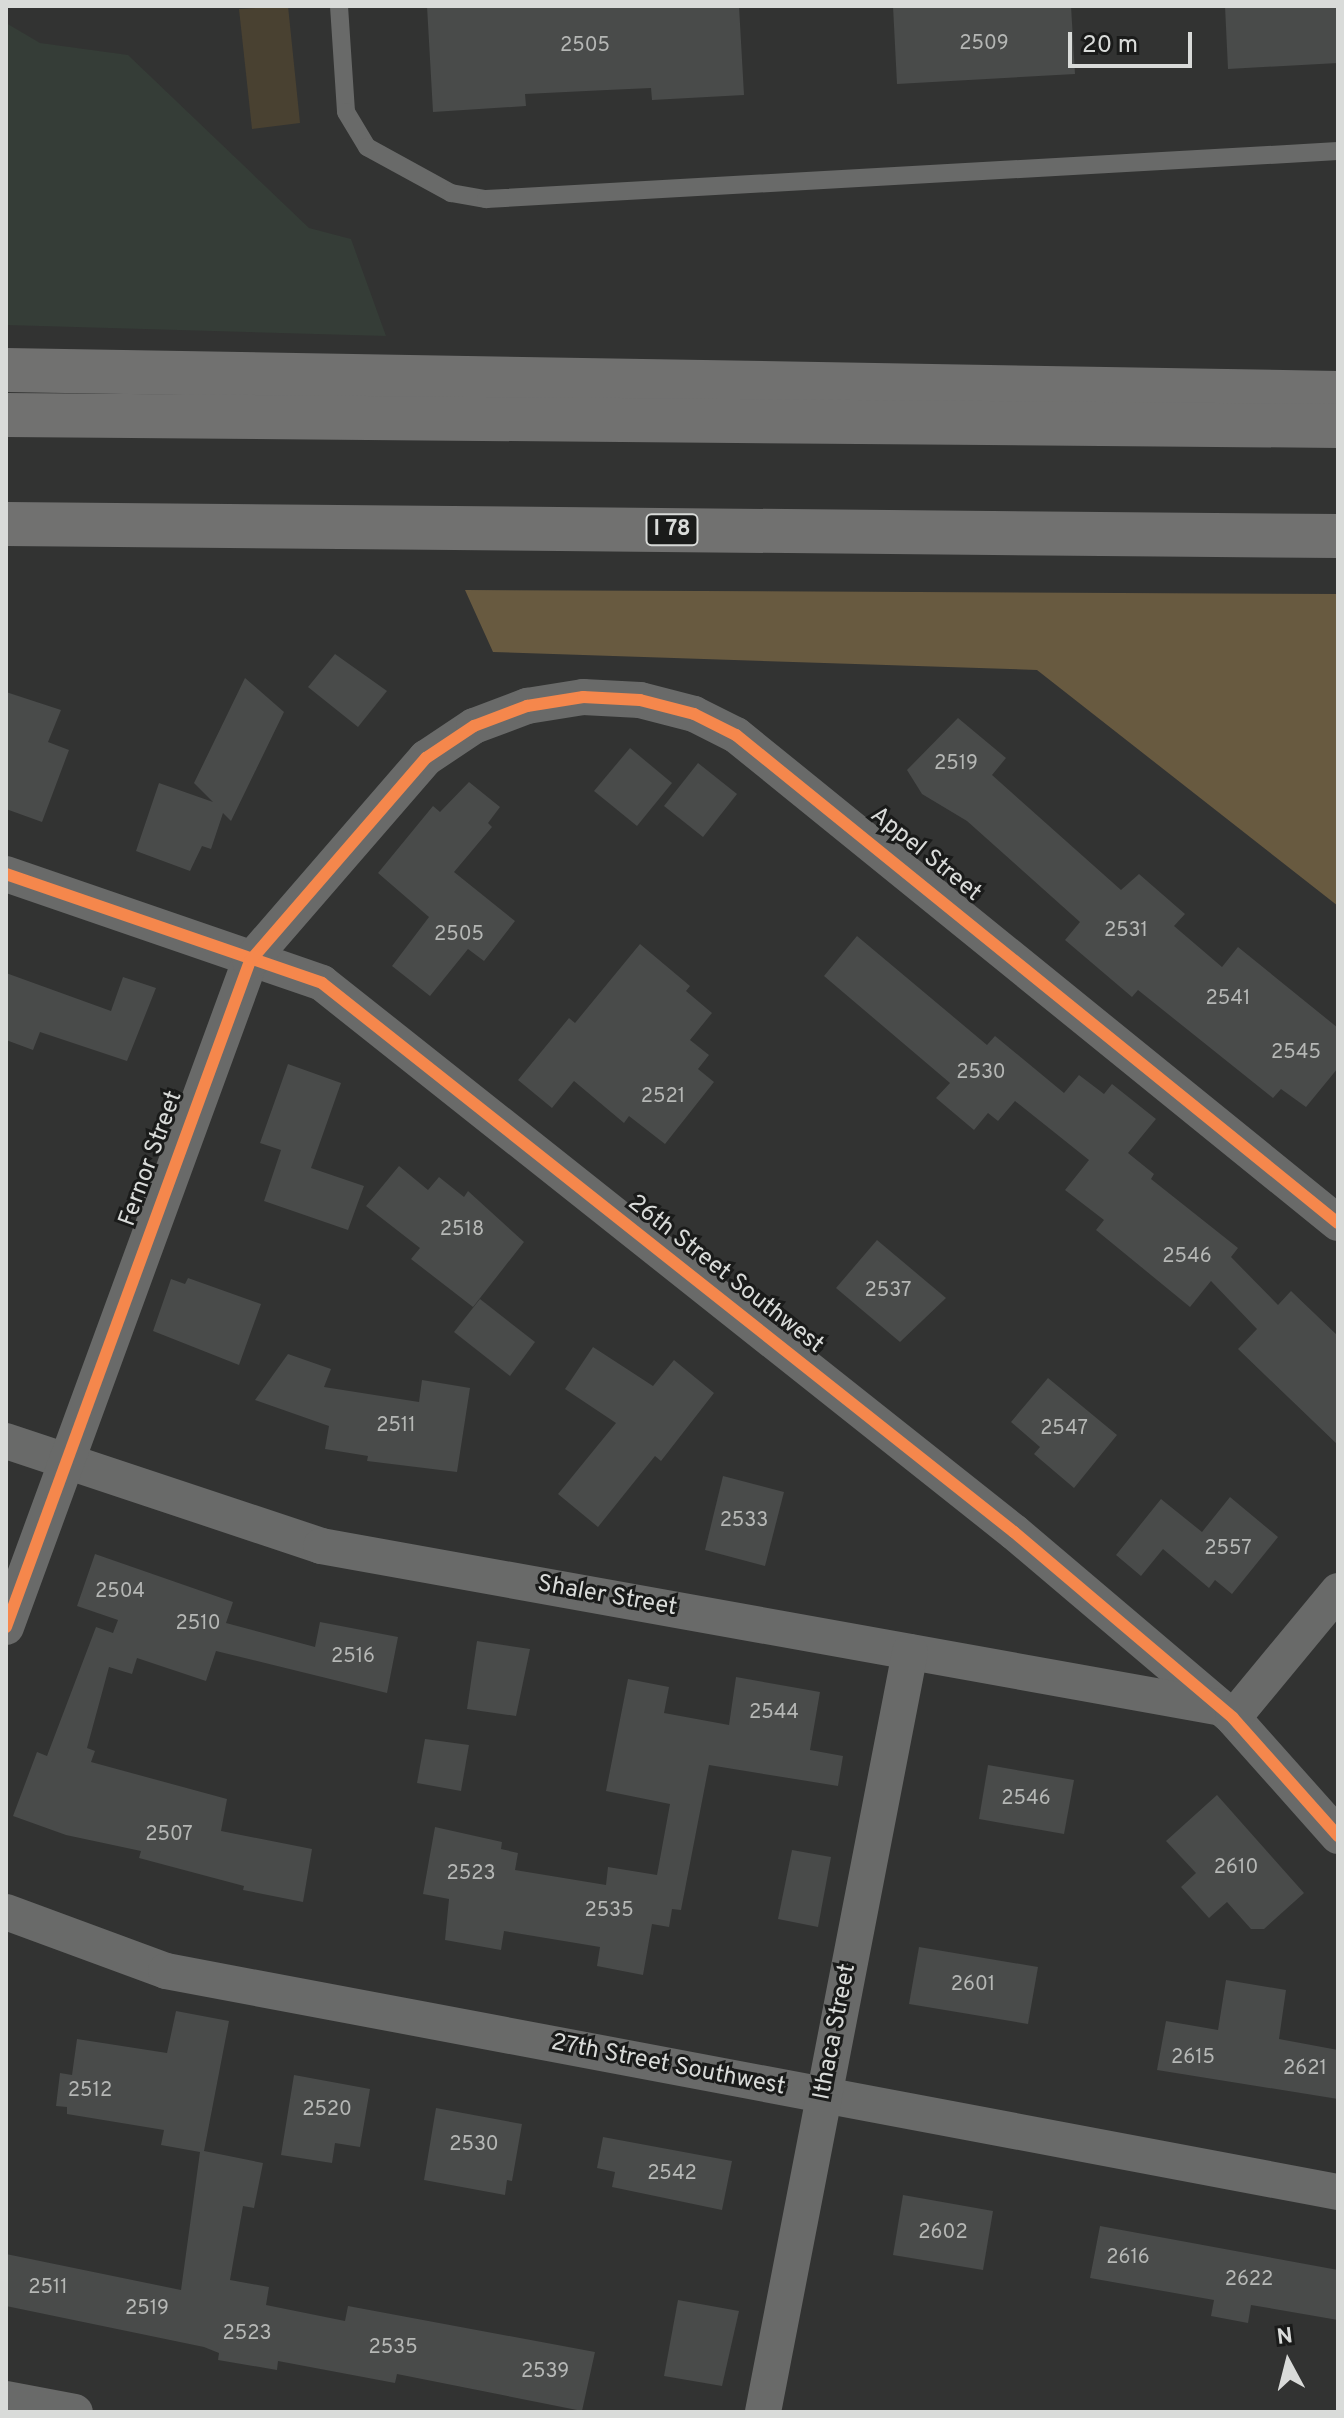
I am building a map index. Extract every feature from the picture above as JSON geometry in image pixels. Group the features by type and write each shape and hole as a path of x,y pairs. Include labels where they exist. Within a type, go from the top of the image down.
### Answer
{"highway":[{"path":"6,370 1338,393"},
{"path":"6,415 1338,426"},
{"name":"I 78","path":"6,524 1338,536"}],"street":[{"name":"Appel Street","path":"426,758 500,716 583,697 640,700 694,714 736,735 1338,1223"},
{"name":"Fernor Street","path":"6,1627 250,961 426,758"},
{"name":"26th Street Southwest","path":"6,874 250,961 322,983 1014,1532 1226,1713 1338,1836"},
{"name":"Shaler Street","path":"6,1441 321,1546 910,1652 1226,1713"},
{"path":"1226,1713 1338,1591"},
{"name":"Ithaca Street","path":"763,2412 910,1652"},
{"name":"27th Street Southwest","path":"6,1912 166,1971 1338,2192"},
{"path":"6,2399 75,2412"}],"lane":[{"path":"339,6 346,112 367,147 451,193 486,199 1338,151"}],"shaded area":[{"path":"288,6 300,123 252,129 239,9"},
{"path":"6,23 40,43 128,55 309,228 351,239 386,336 6,325"},
{"path":"465,590 1338,594 1338,906 1037,670 493,652"}],"building":[{"path":"427,6 739,6 744,95 652,100 651,88 525,94 526,106 433,112"},
{"path":"893,6 1071,6 1075,74 897,84"},
{"path":"1225,6 1338,6 1338,63 1228,69"},
{"path":"335,654 387,691 358,727 308,687"},
{"path":"245,678 284,712 231,821 223,813 211,849 202,846 190,871 136,851 159,783 213,802 194,783"},
{"path":"6,692 61,710 48,742 69,750 42,822 6,809"},
{"path":"958,718 1006,758 992,775 1121,890 1139,874 1185,914 1174,926 1222,967 1238,947 1338,1028 1338,1068 1306,1107 1281,1089 1273,1098 1138,990 1132,997 1065,940 1080,922 967,821 922,794 907,770"},
{"path":"630,748 672,783 637,826 594,791"},
{"path":"698,763 737,794 703,837 664,806"},
{"path":"469,782 500,807 488,823 492,827 454,872 515,921 484,961 468,949 430,996 392,966 429,917 378,873 433,806 440,812"},
{"path":"857,936 987,1045 995,1036 1064,1093 1079,1075 1104,1094 1112,1084 1156,1119 1128,1153 1154,1174 1151,1179 1238,1248 1231,1257 1278,1305 1291,1291 1338,1336 1338,1445 1238,1349 1257,1329 1211,1281 1190,1307 1096,1230 1104,1220 1065,1190 1089,1160 1015,1101 998,1121 988,1113 974,1130 936,1098 950,1083 824,976"},
{"path":"640,944 690,986 686,991 712,1013 690,1040 709,1055 698,1069 714,1082 665,1144 629,1116 624,1123 574,1081 552,1108 518,1080 569,1018 575,1023"},
{"path":"6,973 111,1011 123,977 156,988 127,1061 40,1032 33,1050 6,1040"},
{"path":"288,1064 341,1083 311,1168 364,1186 348,1230 264,1201 281,1150 260,1143"},
{"path":"399,1166 428,1190 439,1177 464,1197 468,1191 524,1242 473,1307 411,1259 420,1248 366,1206"},
{"path":"877,1240 946,1298 900,1342 836,1288"},
{"path":"188,1278 261,1304 239,1365 153,1331 171,1279 185,1284"},
{"path":"480,1299 535,1342 510,1376 454,1332"},
{"path":"593,1347 653,1386 674,1360 714,1393 661,1461 655,1456 598,1527 558,1494 616,1423 565,1389"},
{"path":"288,1354 331,1369 324,1387 419,1402 422,1380 470,1388 457,1472 367,1461 368,1456 325,1449 329,1426 255,1400"},
{"path":"1048,1378 1117,1435 1074,1488 1034,1454 1040,1447 1011,1422"},
{"path":"723,1476 784,1492 765,1566 705,1550"},
{"path":"1230,1497 1278,1537 1232,1594 1215,1580 1209,1588 1163,1549 1141,1576 1116,1555 1161,1499 1202,1532"},
{"path":"95,1554 233,1602 226,1623 315,1647 320,1622 398,1637 387,1693 216,1651 206,1681 137,1658 132,1674 109,1667 87,1748 95,1751 91,1762 227,1799 221,1831 312,1849 303,1902 243,1890 244,1886 139,1858 141,1851 66,1835 13,1816 37,1752 47,1756 96,1627 113,1633 118,1620 77,1606"},
{"path":"477,1641 530,1649 516,1716 467,1709"},
{"path":"736,1677 820,1692 810,1750 843,1756 838,1786 709,1765 681,1910 672,1909 669,1927 652,1924 643,1975 597,1966 600,1947 504,1931 501,1950 445,1940 449,1899 423,1894 435,1827 502,1842 501,1849 518,1853 515,1870 606,1885 608,1867 657,1875 670,1804 606,1791 628,1679 669,1687 664,1713 729,1725"},
{"path":"425,1739 469,1745 461,1791 417,1783"},
{"path":"988,1765 1074,1780 1064,1834 979,1819"},
{"path":"1217,1795 1304,1893 1264,1929 1251,1929 1227,1902 1209,1918 1181,1887 1196,1873 1166,1841"},
{"path":"792,1850 831,1857 818,1927 778,1919"},
{"path":"919,1947 1038,1967 1028,2024 909,2004"},
{"path":"1226,1980 1286,1990 1279,2039 1338,2050 1338,2099 1157,2070 1166,2021 1218,2030"},
{"path":"176,2011 229,2021 204,2151 263,2163 254,2208 243,2206 230,2280 269,2287 266,2305 345,2321 348,2306 595,2352 582,2411 397,2374 395,2383 278,2361 277,2370 218,2360 219,2353 204,2347 6,2306 6,2254 181,2290 200,2152 161,2145 164,2130 67,2114 67,2107 56,2106 60,2073 72,2075 77,2039 167,2053"},
{"path":"294,2075 370,2089 360,2147 335,2143 332,2163 281,2155"},
{"path":"436,2108 522,2124 512,2181 507,2180 505,2195 424,2180"},
{"path":"603,2137 732,2161 722,2210 612,2187 615,2172 597,2168"},
{"path":"903,2195 993,2211 983,2270 893,2255"},
{"path":"1100,2226 1338,2270 1338,2320 1251,2305 1248,2323 1211,2316 1214,2300 1090,2278"},
{"path":"678,2300 739,2311 722,2386 664,2376"}],"cycle path":[{"path":"6,1627 250,961 426,758 474,726 527,706 583,697 640,700 694,714 736,735 1338,1223"},
{"path":"6,874 322,983 1014,1532 1233,1718 1338,1836"}]}
